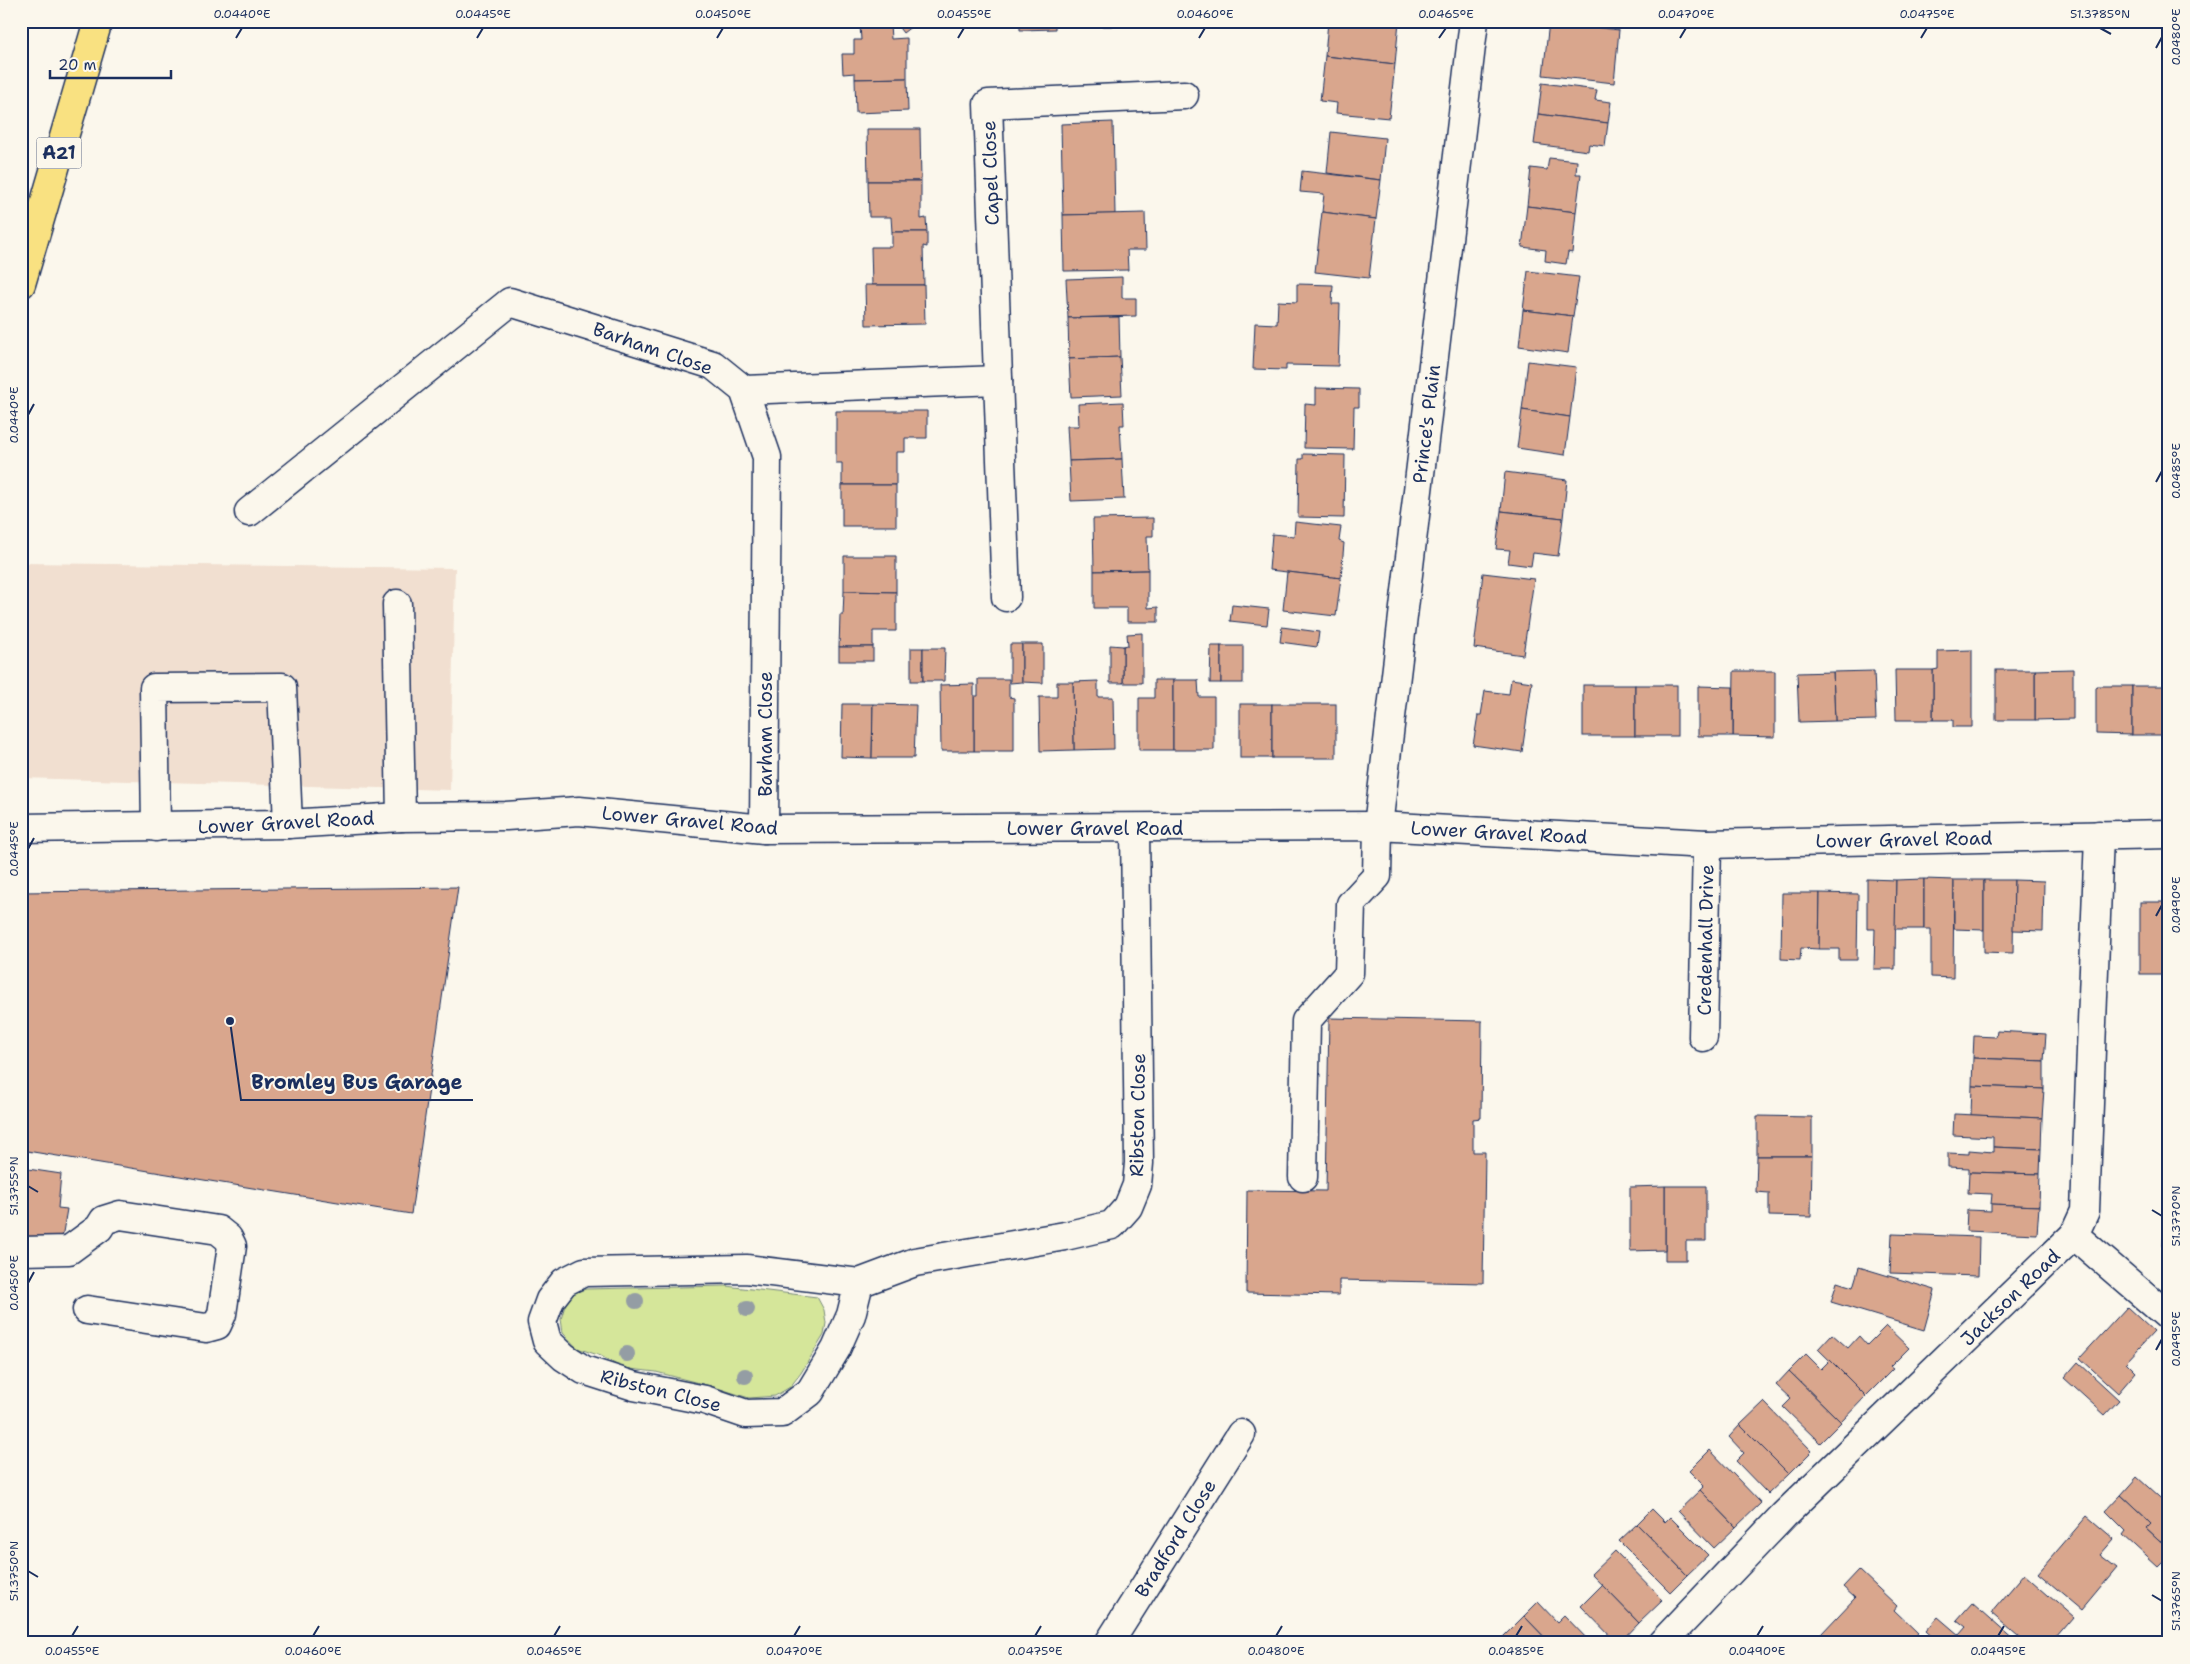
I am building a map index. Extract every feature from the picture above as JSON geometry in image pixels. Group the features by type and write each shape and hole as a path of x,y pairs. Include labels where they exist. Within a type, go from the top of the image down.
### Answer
{"main road":[{"name":"A21","path":"21,284 98,21"}],"street":[{"name":"Prince's Plain","path":"1303,1178 1306,1021 1349,973 1351,904 1377,876 1378,826 1474,21"},
{"name":"Capel Close","path":"1006,597 988,104 1184,95"},
{"name":"Barham Close","path":"249,512 510,302 713,365 744,390 767,457 764,828"},
{"path":"744,390 998,380"},
{"path":"397,604 402,817"},
{"path":"156,828 153,775 154,688 282,687 288,824"},
{"name":"Lower Gravel Road","path":"21,828 156,828 288,824 402,817 506,816 579,811 764,828 1378,826 1707,844 2169,834"},
{"name":"Ribston Close","path":"859,1283 851,1315 836,1349 810,1392 782,1413 746,1414 705,1400 634,1386 584,1370 564,1358 547,1341 542,1322 550,1300 564,1282 584,1272 746,1269 859,1283 915,1262 1064,1236 1112,1224 1128,1207 1136,1185 1139,1163 1135,828"},
{"name":"Jackson Road","path":"1662,1643 1784,1515 2074,1234 2085,1211 2099,836"},
{"name":"Credenhall Drive","path":"1703,1037 1707,844"},
{"path":"21,1252 69,1250 99,1228 104,1220 120,1215 218,1230 228,1238 232,1246 222,1314 216,1325 206,1328 87,1310"},
{"path":"2074,1234 2169,1317"},
{"name":"Bradford Close","path":"1109,1643 1241,1434"}],"shaded area":[{"path":"21,563 455,568 450,790 21,778"}],"green space":[{"path":"726,1286 817,1297 824,1310 826,1323 824,1335 801,1373 790,1387 775,1396 749,1398 656,1372 622,1368 601,1356 577,1348 563,1333 561,1319 566,1302 574,1293 586,1289"}],"building":[{"path":"894,21 908,21 912,26 903,33"},
{"path":"1020,21 1071,22 1055,22 1055,29 1020,30"},
{"path":"1100,21 1123,21 1124,26 1101,26"},
{"path":"1123,21 1161,21 1161,25 1124,26"},
{"path":"1328,21 1399,21 1395,64 1325,56"},
{"path":"1549,21 1599,21 1598,28"},
{"path":"1549,22 1619,30 1614,83 1543,75"},
{"path":"890,24 891,39 907,38 907,78 855,79 855,73 843,74 842,54 854,54 854,40 861,40 860,25"},
{"path":"1325,56 1395,64 1389,118 1336,113 1337,103 1320,101"},
{"path":"907,78 908,111 856,113 855,79"},
{"path":"1542,83 1597,90 1595,100 1611,102 1608,123 1538,114"},
{"path":"1538,114 1608,123 1605,146 1589,144 1588,151 1534,144"},
{"path":"1113,122 1115,214 1063,215 1061,124"},
{"path":"867,129 920,129 921,181 868,181"},
{"path":"1331,132 1385,138 1381,180 1327,173"},
{"path":"1549,158 1577,161 1576,174 1581,174 1576,212 1527,206 1531,168 1547,170"},
{"path":"1302,171 1381,180 1376,219 1322,212 1324,194 1300,192"},
{"path":"868,181 921,181 921,219 926,218 927,232 892,232 891,217 869,217"},
{"path":"1527,206 1576,212 1572,253 1568,252 1566,264 1545,261 1546,250 1522,247"},
{"path":"1322,212 1376,219 1369,278 1315,272"},
{"path":"1145,213 1146,250 1127,250 1128,270 1064,271 1063,215"},
{"path":"892,232 927,232 927,247 923,246 924,285 872,285 871,247 892,247"},
{"path":"1528,271 1579,277 1573,316 1523,310"},
{"path":"1122,277 1122,298 1136,298 1136,316 1068,318 1066,279"},
{"path":"1297,284 1333,285 1332,304 1340,304 1338,366 1286,365 1286,370 1253,369 1255,323 1277,324 1278,301 1297,302"},
{"path":"865,285 924,285 925,324 866,325"},
{"path":"1523,310 1573,316 1568,353 1519,346"},
{"path":"1119,317 1120,357 1069,359 1068,318"},
{"path":"1120,357 1122,395 1071,397 1069,359"},
{"path":"1528,361 1576,367 1570,417 1522,410"},
{"path":"1316,388 1359,389 1359,407 1354,407 1353,449 1304,448 1305,404 1316,405"},
{"path":"1123,402 1124,425 1120,425 1122,459 1069,461 1067,426 1079,426 1078,404"},
{"path":"1522,410 1570,417 1565,455 1517,448"},
{"path":"836,411 927,411 927,438 905,438 905,452 896,452 896,485 842,485 842,463 836,463"},
{"path":"1303,454 1345,455 1344,518 1298,517 1299,459 1303,459"},
{"path":"1122,459 1124,499 1071,501 1069,461"},
{"path":"1505,472 1567,480 1563,518 1501,511"},
{"path":"842,485 896,485 896,526 842,526"},
{"path":"1501,511 1563,518 1558,556 1533,553 1531,566 1508,563 1510,550 1496,549"},
{"path":"1153,518 1153,536 1147,536 1148,570 1094,571 1093,519"},
{"path":"1295,522 1341,527 1339,541 1344,543 1341,578 1269,570 1272,534 1294,536"},
{"path":"844,556 896,556 896,592 844,591"},
{"path":"1148,570 1148,608 1158,607 1158,622 1127,622 1127,608 1094,608 1094,571"},
{"path":"1287,572 1341,578 1336,616 1283,610"},
{"path":"1483,573 1534,579 1523,655 1474,648"},
{"path":"844,591 896,592 896,631 873,631 873,647 839,647 840,615 843,615"},
{"path":"1232,605 1269,609 1267,625 1230,621"},
{"path":"1282,627 1319,632 1317,647 1280,642"},
{"path":"1142,633 1142,683 1123,683 1123,646 1128,645 1127,634"},
{"path":"1010,644 1022,644 1022,682 1010,683"},
{"path":"1022,644 1043,644 1043,683 1022,682"},
{"path":"1110,645 1123,646 1123,683 1110,683"},
{"path":"1211,646 1221,646 1221,683 1210,683"},
{"path":"1221,646 1243,646 1243,683 1221,683"},
{"path":"839,647 873,647 873,661 839,661"},
{"path":"911,648 923,648 923,681 911,681"},
{"path":"923,648 945,648 944,681 923,681"},
{"path":"1972,650 1972,727 1953,727 1953,720 1933,720 1933,670 1938,669 1938,651"},
{"path":"2073,669 2073,719 2035,720 2035,670"},
{"path":"1895,670 1933,670 1933,720 1896,720"},
{"path":"1996,670 2035,670 2035,720 1996,720"},
{"path":"1734,671 1775,671 1775,737 1733,736"},
{"path":"1874,671 1876,720 1835,721 1833,672"},
{"path":"1833,672 1835,721 1799,722 1797,673"},
{"path":"978,679 1009,679 1009,697 1014,698 1014,751 974,751 974,696 978,696"},
{"path":"1511,679 1532,682 1522,752 1473,745 1478,715 1481,715 1485,691 1509,694"},
{"path":"1154,680 1173,680 1173,750 1139,750 1139,698 1154,698"},
{"path":"1173,680 1198,680 1199,697 1214,697 1214,750 1173,750"},
{"path":"1098,681 1098,697 1113,697 1114,749 1074,750 1073,682"},
{"path":"1057,682 1073,682 1074,750 1040,751 1039,697 1057,697"},
{"path":"974,684 974,751 941,751 940,685"},
{"path":"1583,685 1635,685 1635,736 1583,736"},
{"path":"1635,685 1677,685 1677,736 1635,736"},
{"path":"1698,686 1733,687 1733,736 1698,736"},
{"path":"2096,686 2132,686 2132,735 2096,734"},
{"path":"2132,686 2169,686 2169,735 2132,735"},
{"path":"842,704 873,704 872,758 841,757"},
{"path":"873,704 916,705 914,758 872,758"},
{"path":"1240,704 1272,704 1272,758 1240,758"},
{"path":"1272,704 1336,704 1336,758 1272,758"},
{"path":"1867,879 1896,880 1895,969 1874,969 1875,929 1867,929"},
{"path":"1924,879 1924,929 1895,929 1896,880"},
{"path":"1924,879 1954,880 1953,978 1931,977 1931,929 1924,929"},
{"path":"1954,880 1984,880 1984,930 1954,929"},
{"path":"1984,880 2014,880 2013,953 1984,952"},
{"path":"2014,880 2044,881 2043,931 2013,930"},
{"path":"458,887 411,1214 21,1150 21,892"},
{"path":"1782,893 1820,893 1819,949 1801,948 1800,960 1781,959"},
{"path":"1820,893 1858,894 1857,960 1839,960 1839,949 1819,949"},
{"path":"2140,902 2169,902 2169,974 2140,974"},
{"path":"1329,1018 1482,1021 1481,1118 1473,1119 1473,1152 1485,1152 1483,1283 1339,1280 1339,1295 1246,1293 1247,1190 1326,1191"},
{"path":"1997,1031 2046,1034 2044,1061 1973,1058 1974,1036 1996,1037"},
{"path":"1973,1058 2044,1061 2044,1089 1972,1086"},
{"path":"2168,1070 2169,1123 2166,1123"},
{"path":"1972,1086 2044,1089 2042,1118 1971,1115"},
{"path":"1954,1114 2042,1118 2041,1149 1993,1147 1993,1137 1953,1135"},
{"path":"1757,1116 1812,1117 1812,1156 1757,1156"},
{"path":"2166,1123 2169,1123 2169,1157 2165,1157"},
{"path":"1993,1147 2041,1149 2040,1174 1969,1172 1969,1168 1948,1167 1948,1153 1969,1154 1969,1150 1993,1152"},
{"path":"1757,1156 1812,1156 1811,1217 1769,1216 1769,1193 1756,1192"},
{"path":"21,1168 61,1174 58,1208 67,1209 61,1244 24,1237 21,1239"},
{"path":"2167,1170 2169,1170 2169,1206 2165,1206"},
{"path":"1969,1172 2040,1174 2039,1206 1991,1204 1992,1194 1968,1193"},
{"path":"1665,1186 1706,1186 1706,1241 1686,1241 1686,1260 1665,1260"},
{"path":"1665,1186 1665,1250 1630,1251 1630,1187"},
{"path":"1991,1204 2039,1206 2037,1234 1966,1231 1967,1210 1991,1211"},
{"path":"2165,1206 2169,1206 2169,1268 2162,1267"},
{"path":"1892,1234 1979,1237 1978,1276 1890,1273"},
{"path":"1859,1267 1935,1290 1924,1330 1831,1302 1837,1282 1853,1287"},
{"path":"2127,1307 2154,1332 2126,1362 2136,1372 2118,1393 2080,1358"},
{"path":"1886,1326 1909,1348 1890,1367 1893,1369 1866,1396 1818,1349 1832,1334 1848,1348 1859,1336 1867,1345"},
{"path":"1806,1354 1821,1369 1830,1360 1866,1396 1841,1422 1789,1371"},
{"path":"2078,1362 2119,1400 2105,1415 2064,1378"},
{"path":"1789,1371 1841,1422 1820,1443 1783,1407 1791,1399 1776,1385"},
{"path":"1764,1402 1812,1451 1789,1474 1740,1425"},
{"path":"1740,1425 1789,1474 1768,1494 1736,1461 1744,1453 1729,1437"},
{"path":"1710,1450 1761,1503 1736,1527 1700,1490 1704,1486 1689,1471"},
{"path":"2137,1477 2169,1506 2169,1549 2146,1528 2151,1523 2121,1495"},
{"path":"1700,1490 1736,1527 1714,1548 1678,1511"},
{"path":"2121,1495 2151,1523 2146,1528 2169,1549 2169,1556 2158,1567 2123,1535 2126,1531 2106,1511"},
{"path":"1652,1509 1665,1522 1670,1517 1708,1555 1687,1575 1637,1524"},
{"path":"2087,1516 2114,1539 2100,1555 2117,1568 2082,1610 2038,1573"},
{"path":"1637,1524 1687,1575 1670,1592 1619,1541"},
{"path":"1615,1551 1663,1600 1639,1623 1591,1574"},
{"path":"1859,1570 1897,1606 1894,1610 1918,1633 1908,1643 1830,1643 1821,1634 1855,1598 1843,1587"},
{"path":"2024,1574 2073,1617 2051,1643 2026,1643 1991,1613"},
{"path":"1602,1585 1639,1623 1620,1643 1617,1643 1581,1606"},
{"path":"1538,1602 1557,1622 1564,1615 1591,1643 1550,1643 1524,1616"},
{"path":"1972,1603 2017,1643 1939,1643 1926,1631 1938,1617 1959,1635 1966,1627 1957,1620"},
{"path":"1524,1616 1550,1643 1501,1643 1499,1641"}],"place":[{"name":"Bromley Bus Garage","path":"230,1021"}]}
